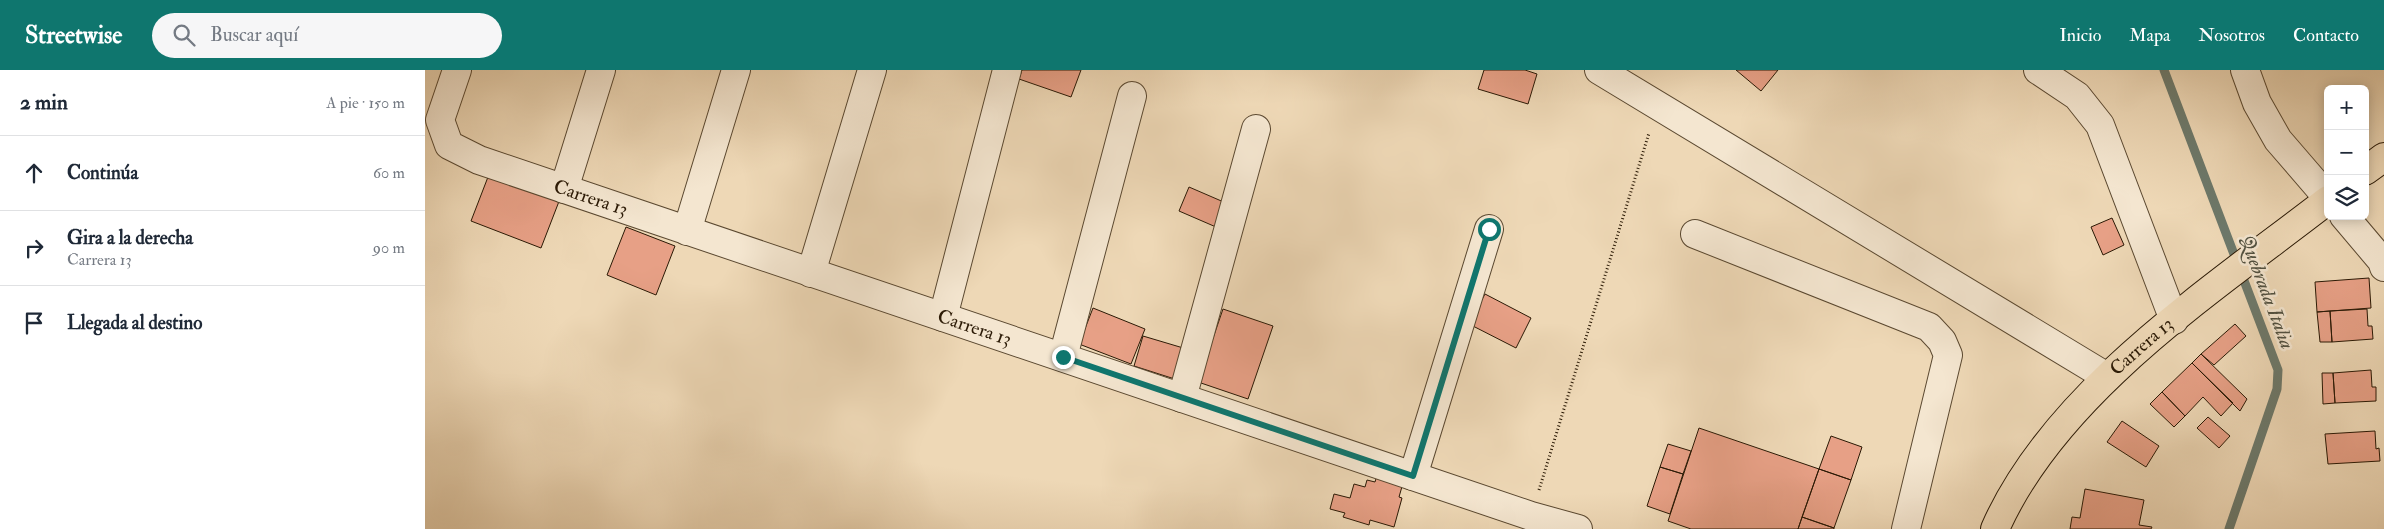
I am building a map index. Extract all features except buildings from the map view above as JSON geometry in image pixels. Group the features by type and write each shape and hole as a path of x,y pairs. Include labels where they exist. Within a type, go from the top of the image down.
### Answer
{"main road":[{"path":"2369,168 2384,157"},
{"name":"Carrera 13","path":"1995,529 2007,502 2039,453 2064,422 2107,377 2216,286 2324,202"}],"street":[{"name":"Carrera 13","path":"457,70 440,120 449,146 479,160 1531,516 1578,529"},
{"path":"564,189 601,70"},
{"path":"687,231 736,70"},
{"path":"811,272 872,70"},
{"path":"943,317 1007,70"},
{"path":"1599,70 2107,377"},
{"path":"2038,70 2077,96 2101,126 2174,320"},
{"path":"2246,70 2257,103 2278,140 2324,194"},
{"path":"1063,357 1132,96"},
{"path":"1183,398 1255,129"},
{"path":"2347,220 2383,263"},
{"path":"1413,476 1489,229"},
{"path":"1695,234 1929,327 1942,341 1948,355 1906,529"}],"path":[{"path":"1531,516 1658,106"}],"waterway":[{"name":"Quebrada Italia","path":"2164,70 2278,370 2277,389 2229,529"}],"route":[{"path":"1063,357 1413,476 1489,229"}]}
